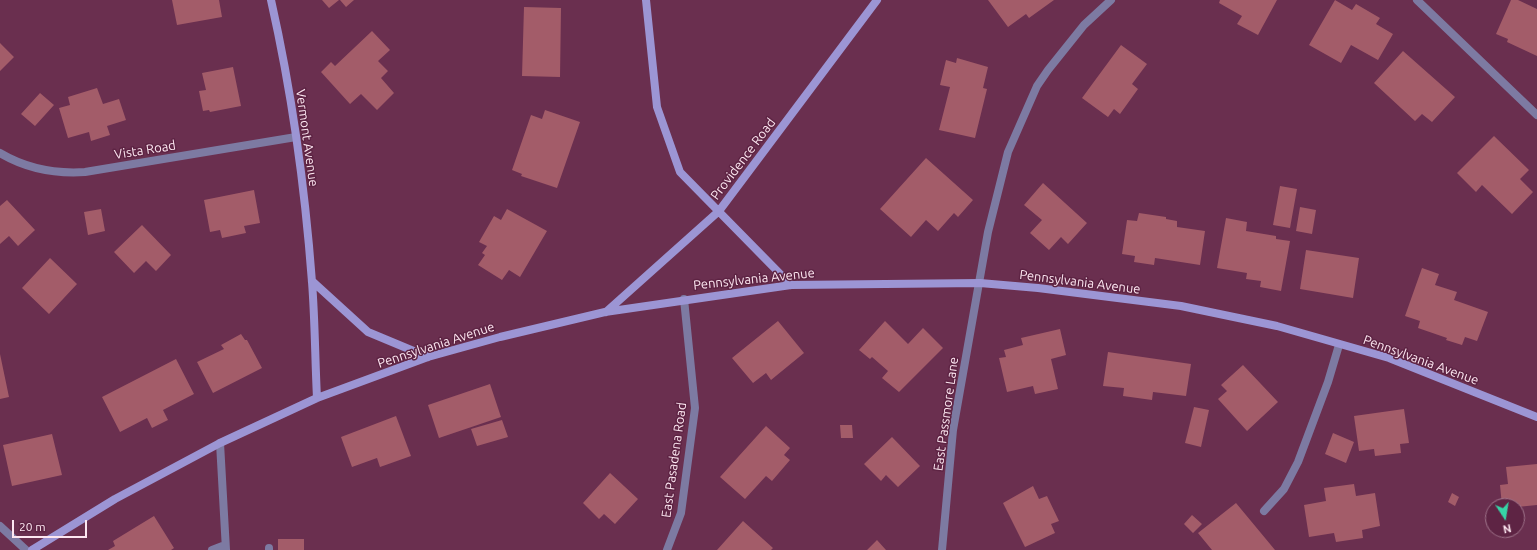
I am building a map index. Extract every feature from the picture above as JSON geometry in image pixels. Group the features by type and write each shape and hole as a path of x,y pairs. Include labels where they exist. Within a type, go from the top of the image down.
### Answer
{"street":[{"name":"Vermont Avenue","path":"271,0 282,48 296,137 312,281 317,398"},
{"path":"646,0 657,107 680,172 791,285"},
{"name":"Providence Road","path":"605,312 719,211 877,0"},
{"name":"East Passmore Lane","path":"942,550 953,430 988,232 1008,152 1037,86 1084,25 1111,0"},
{"path":"1417,0 1537,115"},
{"name":"Vista Road","path":"0,153 35,169 63,173 78,173 296,137"},
{"path":"312,281 368,332 428,357"},
{"name":"Pennsylvania Avenue","path":"32,550 115,498 220,443 317,398 428,357 500,337 605,312 684,299 791,285 980,283 1038,288 1181,306 1277,326 1388,358 1537,417"},
{"name":"East Pasadena Road","path":"667,550 681,514 695,408 684,299"},
{"path":"1264,510 1284,489 1298,462 1328,382 1339,345"},
{"path":"212,550 225,547 220,443"},
{"path":"0,526 26,550"}],"building":[{"path":"172,0 219,0 222,17 177,25"},
{"path":"322,0 339,0 329,8"},
{"path":"340,0 354,0 346,7"},
{"path":"988,0 1054,0 1029,18 1026,14 1008,27"},
{"path":"1220,0 1277,0 1258,35 1237,24 1242,16 1219,3"},
{"path":"1335,0 1352,10 1356,4 1380,18 1376,24 1393,34 1378,60 1351,45 1341,63 1309,45"},
{"path":"1511,0 1518,0 1537,9 1537,56 1507,42 1508,39 1496,34"},
{"path":"524,7 561,8 560,77 522,76"},
{"path":"372,31 390,50 378,61 388,71 381,78 394,93 377,110 361,94 350,104 321,72 331,62 335,66"},
{"path":"0,43 14,57 0,71"},
{"path":"1121,45 1147,64 1132,84 1138,89 1120,114 1114,109 1108,117 1082,98"},
{"path":"1403,51 1455,97 1432,122 1422,114 1415,121 1374,83"},
{"path":"957,58 988,67 983,88 987,89 975,138 939,130 950,87 940,85 946,60 956,63"},
{"path":"233,67 241,106 210,112 209,110 203,111 199,91 206,90 202,73"},
{"path":"97,88 103,104 119,99 126,120 107,126 110,135 91,141 89,132 68,138 59,108 70,105 68,97"},
{"path":"40,93 54,105 35,126 21,114"},
{"path":"545,110 580,122 557,188 521,176 522,174 512,170 531,115 542,119"},
{"path":"1494,136 1529,170 1520,179 1533,192 1512,214 1482,185 1476,192 1457,173"},
{"path":"926,158 973,200 958,217 954,213 938,231 926,220 911,237 880,209"},
{"path":"1043,183 1087,223 1068,244 1061,237 1049,250 1030,233 1042,220 1024,205"},
{"path":"1280,186 1297,189 1290,228 1273,225"},
{"path":"254,190 260,223 244,226 246,233 222,238 220,230 210,232 204,200"},
{"path":"7,200 35,230 18,246 9,236 0,244 0,206"},
{"path":"1300,207 1316,210 1312,234 1296,231"},
{"path":"101,209 105,231 88,235 84,212"},
{"path":"507,209 547,231 520,277 509,270 502,280 478,265 485,255 482,253 487,246 479,242 494,216 501,220"},
{"path":"1139,213 1166,217 1166,219 1177,221 1177,227 1205,231 1200,265 1155,258 1154,265 1134,262 1135,256 1122,254 1127,220 1137,221"},
{"path":"1226,218 1247,222 1246,231 1276,236 1276,239 1290,241 1281,291 1260,287 1261,281 1246,279 1247,273 1217,268"},
{"path":"142,225 171,255 156,271 146,261 134,273 114,252"},
{"path":"1306,250 1359,258 1353,298 1300,289"},
{"path":"50,258 77,284 49,314 22,288"},
{"path":"1422,268 1439,274 1435,285 1457,292 1454,300 1488,312 1477,341 1465,337 1462,345 1446,340 1447,338 1418,328 1420,321 1405,316"},
{"path":"778,321 804,353 771,380 766,373 753,383 732,358"},
{"path":"885,321 908,344 923,328 943,348 899,392 882,378 888,371 872,357 870,359 859,350"},
{"path":"1060,329 1066,355 1051,359 1058,389 1035,394 1033,386 1007,392 999,358 1006,357 1004,350 1023,345 1021,338"},
{"path":"241,334 245,340 247,340 262,368 213,393 197,362 224,349 221,345"},
{"path":"1108,352 1191,364 1186,396 1153,392 1152,400 1123,396 1124,388 1103,386"},
{"path":"0,354 9,397 0,399"},
{"path":"176,359 194,394 163,410 168,420 152,428 147,418 120,432 102,397"},
{"path":"1243,365 1278,402 1247,431 1218,399 1227,391 1221,385"},
{"path":"490,384 501,417 439,438 428,405"},
{"path":"1194,407 1209,410 1201,447 1185,443"},
{"path":"1404,409 1409,443 1400,444 1401,453 1375,456 1374,449 1359,451 1354,416"},
{"path":"396,416 411,456 380,467 377,458 352,467 341,437"},
{"path":"502,420 508,437 477,446 471,429"},
{"path":"840,425 852,425 853,438 841,438"},
{"path":"766,426 790,448 784,455 790,460 772,481 766,476 745,499 720,477"},
{"path":"1333,433 1354,442 1346,463 1325,454"},
{"path":"52,434 62,475 12,486 3,445"},
{"path":"892,437 920,466 898,487 886,475 881,481 864,464"},
{"path":"1537,464 1537,505 1525,506 1525,498 1501,498 1500,485 1508,484 1506,467"},
{"path":"610,473 638,499 615,524 604,514 599,519 583,503"},
{"path":"1354,484 1356,496 1375,493 1380,526 1362,530 1363,538 1336,542 1334,533 1309,537 1304,505 1326,501 1324,488"},
{"path":"1033,486 1039,499 1047,496 1059,521 1051,524 1055,533 1025,547 1003,503"},
{"path":"1452,493 1459,497 1455,506 1448,502"},
{"path":"1236,503 1275,550 1212,550 1198,533"},
{"path":"1192,515 1202,524 1193,533 1184,524"},
{"path":"154,516 174,548 171,550 108,550 115,546 113,541"},
{"path":"743,521 773,548 771,550 717,550"},
{"path":"278,539 304,539 304,550 278,550"},
{"path":"877,540 886,550 867,550"}]}
